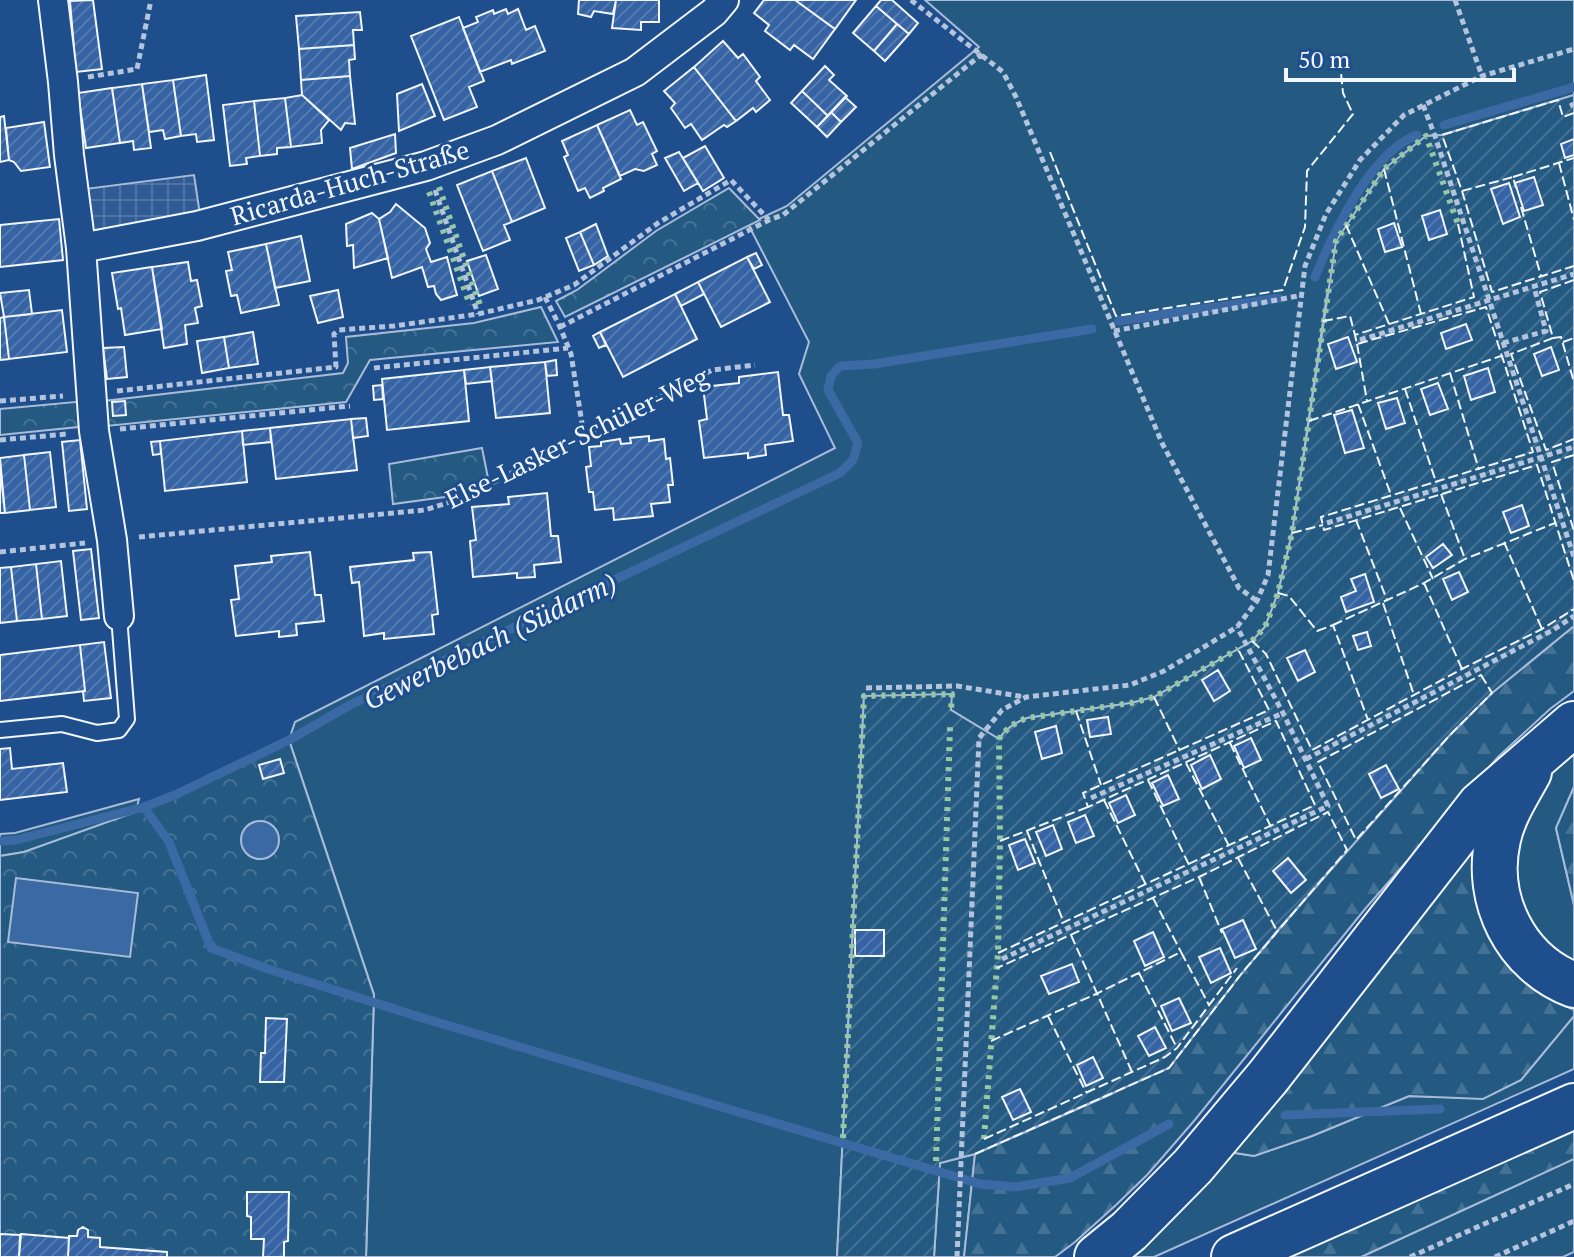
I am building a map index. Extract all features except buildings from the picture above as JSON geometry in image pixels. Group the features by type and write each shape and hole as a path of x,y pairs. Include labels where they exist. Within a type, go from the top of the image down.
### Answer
{"highway":[{"path":"1097,1257 1129,1231 1193,1166 1268,1077 1480,805 1574,724"},
{"path":"1541,753 1508,810 1497,840 1496,884 1500,906 1513,937 1548,972 1574,985"},
{"path":"1234,1257 1574,1106"}],"street":[{"path":"53,0 81,248 94,431 112,540 119,616"},
{"name":"Ricarda-Huch-Straße","path":"81,248 197,226 426,166 497,140 635,72 714,12 724,0"}],"lane":[{"path":"0,730 62,724 97,733 119,730 127,719 119,616"}],"path":[{"path":"63,82 137,69 151,0"},
{"path":"911,0 1003,72 1162,443 1239,588 1257,601"},
{"path":"1455,0 1482,76"},
{"path":"866,688 957,686 1026,697 1130,685 1164,671 1237,627 1257,601 1268,575 1305,266 1326,214 1360,160 1404,115 1482,76 1574,49"},
{"path":"560,327 783,215 982,54"},
{"path":"1423,105 1574,557"},
{"path":"426,166 478,314"},
{"path":"0,401 336,367 334,334 339,330 478,314 545,297 574,285 658,223 731,180 769,220"},
{"path":"1360,340 1574,274"},
{"path":"1503,343 1546,331 1534,287"},
{"path":"1114,331 1303,295"},
{"path":"545,297 571,354 584,436"},
{"path":"374,368 568,348"},
{"name":"Else-Lasker-Schüler-Weg","path":"0,552 425,510 463,498 712,370 755,365"},
{"path":"0,440 350,406"},
{"path":"1327,523 1574,447"},
{"path":"1306,759 1553,630 1574,616"},
{"path":"1002,959 1328,806 1237,627"},
{"path":"957,1257 979,738 1002,710 1026,697"},
{"path":"1091,798 1283,713"},
{"path":"1410,1257 1574,1184"},
{"path":"1495,1257 1574,1221"}],"green space":[{"path":"925,0 1574,0 1574,95 1442,135 1426,136 1327,294 1292,533 1278,593 1265,627 1252,641 1154,697 1027,718 1011,726 999,739 951,710 864,696 837,1257 366,1257 374,995 289,740 295,722 835,448 799,374 809,342 748,224 787,206 979,47"},
{"path":"1574,95 1574,626 1492,693 1449,736 1277,931 1169,1068 975,1154 940,1163 934,1257 837,1257 864,696 952,694 951,710 999,739 1011,726 1027,718 1154,697 1252,641 1265,627 1278,593 1292,533 1336,241 1384,169 1426,136 1442,135"},
{"path":"729,188 760,220 565,317 556,301 577,290 656,231"},
{"path":"541,307 558,342 370,360 346,402 106,426 104,401 343,373 348,363 346,337 474,323"},
{"path":"86,401 88,426 0,435 0,409"},
{"path":"482,448 488,478 445,497 393,504 389,464"},
{"path":"1574,626 1574,691 1498,757 1365,909 1148,1174 1055,1257 964,1257 975,1154 1112,1094 1242,973 1449,736 1492,693"},
{"path":"1574,738 1574,787 1556,828 1574,905 1574,972 1547,953 1509,887 1526,801"},
{"path":"289,740 374,995 366,1257 0,1257 0,856 24,852 177,797"},
{"path":"1574,787 1574,905 1556,828"},
{"path":"139,799 135,814 24,852 0,856 0,834 15,833"},
{"path":"1470,843 1489,928 1554,999 1574,1010 1574,1016 1521,1080 1483,1099 1409,1096 1254,1156 1216,1150"},
{"path":"1574,1016 1574,1069 1154,1257 1106,1257 1216,1150 1254,1156 1409,1096 1483,1098 1521,1080"},
{"path":"1574,1127 1574,1159 1361,1257 1273,1257"},
{"path":"975,1154 964,1257 934,1257 940,1163"},
{"path":"1574,1159 1574,1252 1563,1257 1361,1257"}],"shaded area":[{"path":"194,175 200,215 92,235 85,189"},
{"path":"260,821 273,827 279,840 273,853 260,859 247,853 241,840 247,827"},
{"path":"16,878 138,893 130,957 8,942"}],"waterway":[{"name":"Gewerbebach (Südarm)","path":"1444,125 1574,87"},
{"name":"Gewerbebach (Südarm)","path":"1315,277 1343,217 1369,176 1400,144 1417,135"},
{"name":"Gewerbebach (Südarm)","path":"1119,321 1279,298"},
{"name":"Gewerbebach (Südarm)","path":"0,841 16,840 144,807 175,795 289,740 350,705 840,473 853,460 858,443 828,390 831,376 840,366 874,364 1092,329"},
{"path":"144,807 169,842 211,948 423,1018 980,1184 1015,1187 1070,1178 1169,1124"},
{"path":"1285,1115 1440,1109"}],"hedge":[{"path":"1252,641 1265,627 1278,593 1292,533 1336,241 1384,169 1426,136 1458,224"},
{"path":"439,187 480,305"},
{"path":"429,192 470,305"},
{"path":"984,1139 998,953 999,739 1011,726 1027,718 1154,697 1238,649"},
{"path":"843,1138 864,696 952,694 951,710"},
{"path":"936,1161 950,727"}],"fence":[{"path":"1050,152 1116,316 1283,290 1305,227 1307,171 1353,114 1343,93 1340,63"},
{"path":"1574,113 1563,117 1558,100 1442,135 1492,292 1574,266"},
{"path":"1513,177 1574,158"},
{"path":"1559,163 1574,220"},
{"path":"1384,169 1421,314"},
{"path":"1462,191 1513,177 1516,188"},
{"path":"1521,207 1541,276"},
{"path":"1458,224 1474,297 1355,335 1357,344 1486,307 1533,452 1321,517 1324,530 1537,465 1574,581"},
{"path":"1346,225 1389,324"},
{"path":"1574,280 1540,292 1553,338 1511,354 1546,450 1574,439"},
{"path":"1323,321 1350,316 1355,335"},
{"path":"1553,338 1561,337 1574,382"},
{"path":"1563,342 1574,338"},
{"path":"1357,344 1367,401"},
{"path":"1309,421 1501,356"},
{"path":"1450,373 1479,470"},
{"path":"1405,389 1436,482"},
{"path":"1358,404 1391,495"},
{"path":"1574,455 1552,462 1574,531"},
{"path":"1441,494 1465,559"},
{"path":"1400,508 1433,579"},
{"path":"1356,520 1387,600"},
{"path":"1333,625 1424,583 1465,559 1555,523"},
{"path":"1292,533 1323,525"},
{"path":"1504,542 1542,629"},
{"path":"1424,583 1462,669"},
{"path":"1278,593 1289,596 1317,631 1333,625 1368,720"},
{"path":"1383,603 1414,695"},
{"path":"1252,641 1266,654 1312,750 1542,629 1574,609"},
{"path":"998,953 1315,805 1276,721 1088,807 1083,793 1269,710 1238,649"},
{"path":"1481,675 1492,693 1356,840 1318,762 1481,675"},
{"path":"1154,697 1180,751"},
{"path":"1076,711 1101,785"},
{"path":"1230,743 1271,827"},
{"path":"1186,763 1229,846"},
{"path":"1148,780 1189,865"},
{"path":"1104,800 1146,885"},
{"path":"1000,841 1088,807"},
{"path":"975,1154 1169,1068 1242,973 1347,850 1328,812 1199,877 997,968"},
{"path":"1027,831 1064,923"},
{"path":"1238,858 1277,931"},
{"path":"1199,877 1222,933"},
{"path":"1153,898 1181,952"},
{"path":"1071,935 1132,1072"},
{"path":"991,1041 1181,952 1209,1005"},
{"path":"984,1139 1165,1057 1177,1048 1237,968"},
{"path":"1139,973 1177,1048"},
{"path":"1048,1016 1086,1092"}]}
